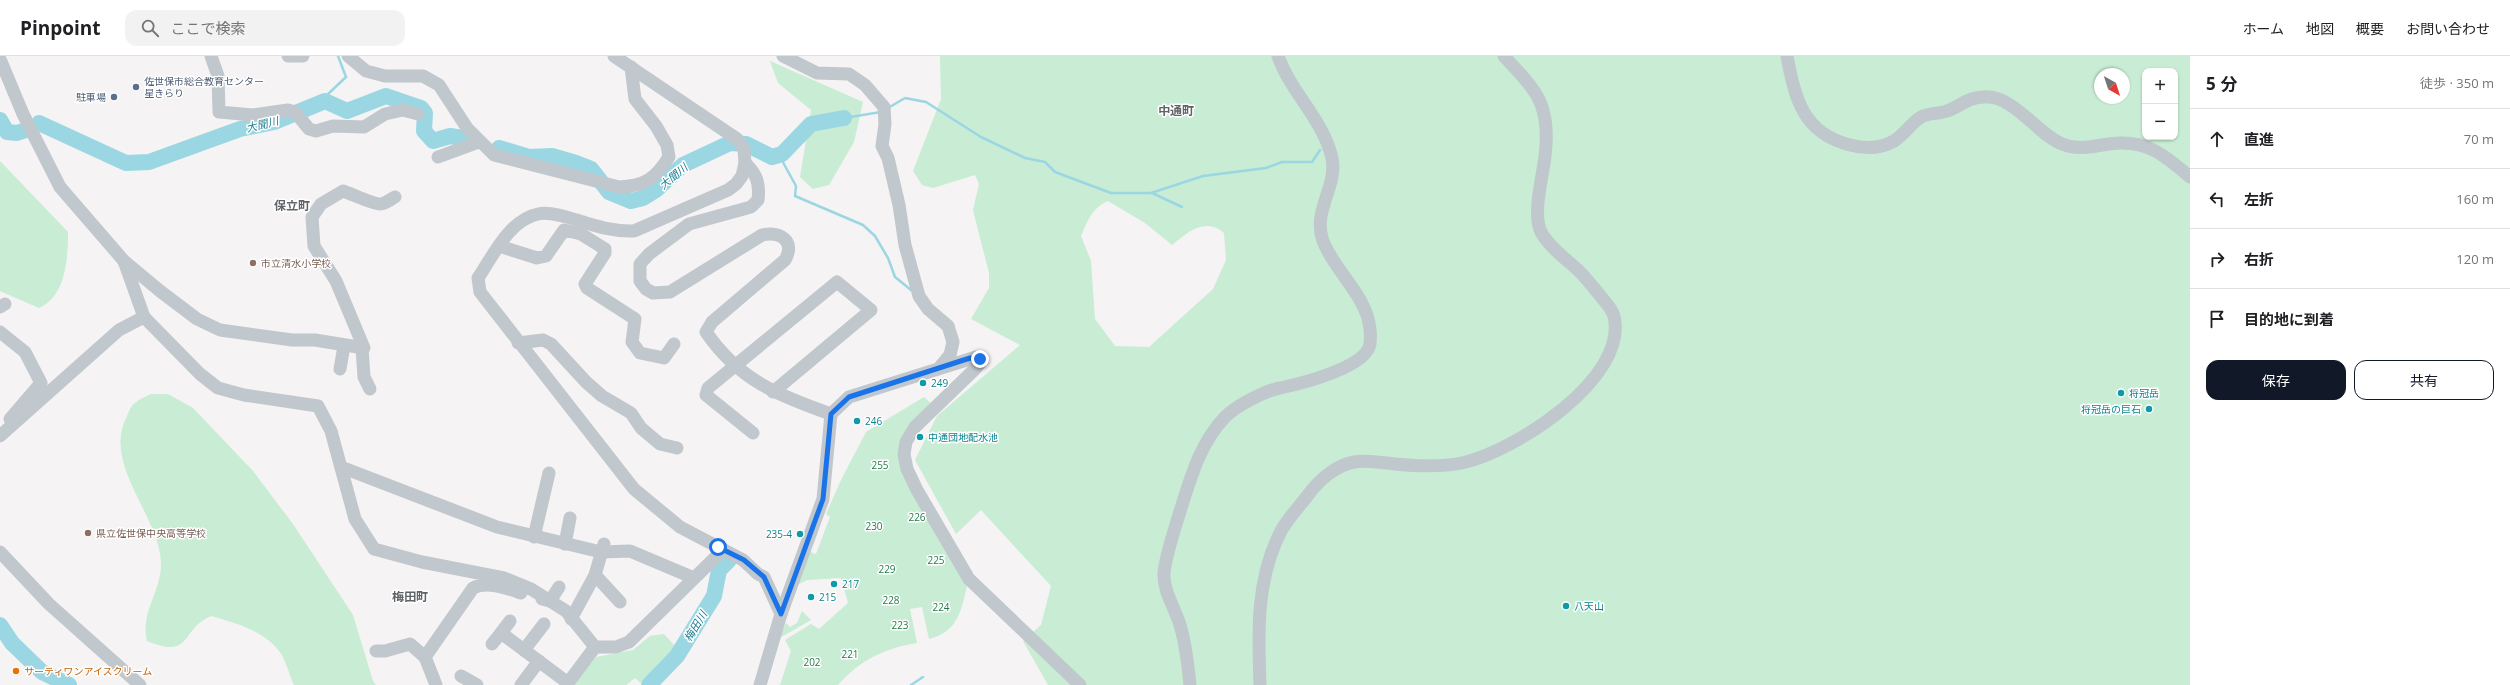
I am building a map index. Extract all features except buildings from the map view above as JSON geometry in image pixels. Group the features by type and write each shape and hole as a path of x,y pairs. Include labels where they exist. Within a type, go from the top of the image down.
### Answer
{"street":[{"path":"211,56 218,76 219,112 253,115 288,110 295,112 310,129 316,131 333,126 364,127 385,114 403,110 418,114"},
{"path":"288,56 303,56"},
{"path":"348,56 366,71 385,76 423,76 439,85 479,142 494,155 619,187 638,186 658,174 669,157 667,145 656,126 635,99 631,67"},
{"path":"614,56 741,144 745,163 742,176 728,190 634,231 620,232 565,216 538,214 522,220 499,246 478,278 478,287 483,297 518,343 634,489 680,527 744,560 764,577 785,591"},
{"path":"784,56 817,73 849,74 865,85 884,107 885,124 882,146 888,158 899,205 905,245 919,296 928,309 948,326 954,342 950,355 939,368"},
{"path":"1190,685 1188,658 1179,622 1166,590 1164,575 1167,554 1193,470 1203,448 1226,416 1245,403 1281,387 1328,375 1354,362 1367,351 1370,344 1364,303 1330,254 1323,240 1320,227 1320,213 1331,180 1332,158 1320,127 1291,85 1278,56"},
{"path":"1260,685 1259,617 1262,589 1269,556 1282,529 1310,490 1338,467 1354,462 1374,461 1435,466 1463,462 1480,457 1547,422 1580,395 1600,371 1611,348 1615,331 1612,310 1584,276 1560,255 1540,231 1538,216 1540,179 1545,155 1546,127 1542,106 1537,96 1504,56"},
{"path":"1786,56 1793,89 1805,114 1820,133 1832,140 1872,149 1893,142 1921,117 1948,111 1966,100 1986,96 2007,103 2021,112 2044,134 2068,146 2088,149 2111,144 2136,143 2154,149 2190,177"},
{"path":"0,59 23,114 60,187 124,261 197,319 220,330 292,340 315,340 362,348"},
{"path":"438,157 479,142"},
{"path":"745,163 756,175 758,182 758,200 751,207 689,224 648,254 640,264 640,281 646,289 653,293 670,292 762,235 772,233 784,238 789,253 785,260 712,322 706,332 733,366 773,392 831,414"},
{"path":"370,389 364,377 362,348 364,348 342,293 314,246 312,217 321,204 343,191 362,197 372,203 382,204 395,197"},
{"path":"499,246 537,258 546,256 564,230 581,234 605,249 605,253 585,284 587,288 636,319 632,342 640,353 664,358 674,344"},
{"path":"124,261 144,317 200,374 218,388 244,395 318,406 331,431 355,519 374,549 422,562 504,578 531,589 566,611 595,647 616,647 629,642 723,550"},
{"path":"753,433 706,395 708,388 837,282 871,310 773,392"},
{"path":"0,436 119,330 144,317"},
{"path":"0,332 25,352 41,383 9,420 0,436"},
{"path":"518,343 544,340 551,344 586,382 602,396 631,413 641,428 660,444 677,448"},
{"path":"340,369 344,346"},
{"path":"760,685 775,641 775,614 823,499 831,414 849,397 970,358 980,359 980,363 914,427 906,442 904,454 910,476 969,579 1080,685"},
{"path":"341,467 497,527 566,544 630,552 694,578"},
{"path":"534,537 549,474"},
{"path":"566,544 570,518"},
{"path":"571,619 595,575 603,548"},
{"path":"0,552 49,604 140,685"},
{"path":"595,575 620,602"},
{"path":"425,657 473,588 480,585 504,588 550,601"},
{"path":"550,601 559,587"},
{"path":"492,644 510,621"},
{"path":"524,650 543,629"},
{"path":"501,633 568,683 595,647"},
{"path":"376,650 385,651 410,644 425,657 436,685"},
{"path":"521,685 539,661"}],"green space":[{"path":"940,56 2190,56 2190,685 1048,685 1023,641 1041,625 1051,586 981,510 956,534 915,460 937,416 1020,345 971,319 989,288 989,273 973,210 979,184 975,175 933,188 922,185 913,171 941,99","holes":["1108,201 1145,223 1172,245 1190,231 1203,226 1217,228 1224,233 1226,260 1213,289 1149,347 1115,346 1095,319 1091,261 1081,236 1094,211"]},
{"path":"770,61 863,102 854,142 829,185 813,189 800,177 811,110 778,83"},
{"path":"0,161 68,232 66,264 60,286 55,295 39,308 0,291"},
{"path":"151,394 168,394 193,408 253,471 293,524 353,615 373,681 376,685 294,685 284,658 265,638 248,628 211,616 194,628 179,645 172,647 162,646 147,641 146,621 158,584 161,565 158,547 152,528 126,472 121,453 121,434 132,405 138,400"},
{"path":"924,397 935,407 904,454 969,579 961,608 954,624 940,635 929,639 922,607 910,609 917,643 894,648 874,656 846,676 838,685 780,685 791,651 785,640 811,624 819,629 848,603 841,578 807,580 795,586 807,551 816,554 830,517 826,514 841,480 866,432"},
{"path":"802,611 811,620 778,639 786,623 790,627 797,623"},
{"path":"664,634 676,647 641,683 635,678 626,685 573,685 596,657 633,650 650,636"}],"water":[{"path":"0,619 38,666 8,650 2,639"}],"waterway":[{"path":"325,101 327,95 346,77 338,56"},
{"name":"大聞川","path":"39,123 126,163 149,162 240,129 274,122 325,101 347,111 386,96 421,108 425,113 424,131 433,141 450,136 463,138"},
{"path":"888,108 905,98 926,102 981,137 1025,158 1045,162 1055,172 1111,193 1151,193 1203,176 1266,168 1282,162 1312,162 1320,150"},
{"path":"844,118 881,112"},
{"name":"大聞川","path":"499,148 529,157 552,156 591,169 609,192 631,201 643,198 656,190 683,165 730,143 746,144 772,157 782,154 811,124 844,118"},
{"name":"大聞川","path":"0,120 7,132 17,133 26,130"},
{"path":"779,155 796,186 795,196 863,225 875,236 888,258 895,277 911,290"},
{"path":"1152,193 1182,207"},
{"name":"梅田川","path":"649,685 677,656 714,596 719,570 729,560"},
{"path":"0,625 12,643 42,672 69,685"},
{"path":"911,685 923,677"}],"place":[{"name":"佐世保市総合教育センター 星きらり","path":"136,87"},
{"name":"駐車場","path":"114,97"},
{"name":"市立清水小学校","path":"253,263"},
{"name":"249","path":"923,383"},
{"name":"将冠岳","path":"2121,393"},
{"name":"将冠岳の巨石","path":"2149,409"},
{"name":"246","path":"857,421"},
{"name":"中通団地配水池","path":"920,437"},
{"name":"県立佐世保中央高等学校","path":"88,533"},
{"name":"235-4","path":"800,534"},
{"name":"217","path":"834,584"},
{"name":"215","path":"811,597"},
{"name":"八天山","path":"1566,606"},
{"name":"サーティワンアイスクリーム","path":"16,671"}],"district":[{"name":"中通町","path":"1176,110"},
{"name":"保立町","path":"292,205"},
{"name":"梅田町","path":"410,596"}],"route":[{"path":"718,547 744,560 758,574 764,577 781,614 800,558 823,499 831,414 849,397 879,385 970,358 976,357 980,359"}],"park label":[{"name":"255","path":"880,465"},
{"name":"226","path":"917,517"},
{"name":"230","path":"874,526"},
{"name":"225","path":"936,560"},
{"name":"229","path":"887,569"},
{"name":"228","path":"891,600"},
{"name":"224","path":"941,607"},
{"name":"223","path":"900,625"},
{"name":"221","path":"850,654"},
{"name":"202","path":"812,662"}]}
